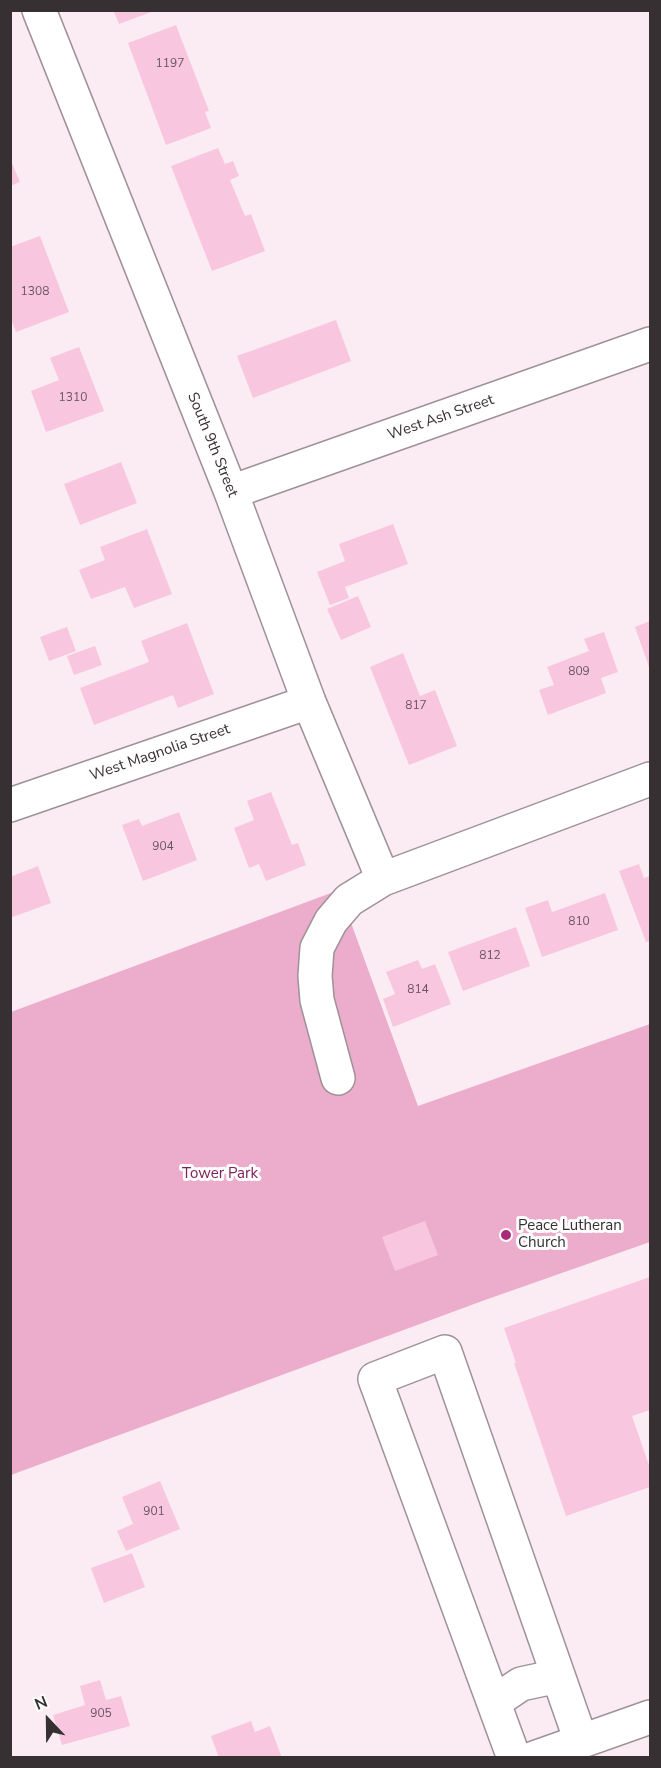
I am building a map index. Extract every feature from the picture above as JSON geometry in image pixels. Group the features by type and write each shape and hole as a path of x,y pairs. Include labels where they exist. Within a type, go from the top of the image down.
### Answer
{"street":[{"name":"South 9th Street","path":"39,10 231,492 309,702 383,879"},
{"name":"West Ash Street","path":"231,492 651,344"},
{"name":"West Magnolia Street","path":"10,805 309,702"},
{"path":"338,1078 317,1000 315,976 317,948 331,921 350,900 383,879 651,779"},
{"path":"514,1758 375,1379 445,1352 581,1741"},
{"path":"494,1702 520,1684 558,1676"},
{"path":"534,1758 651,1717"}],"green space":[{"name":"Tower Park","path":"339,890 418,1106 650,1024 650,1242 485,1300 11,1475 11,1012"}],"building":[{"path":"113,10 153,10 154,11 119,24"},
{"path":"176,25 209,111 205,112 211,128 166,145 128,43"},
{"path":"218,148 225,164 233,161 239,176 230,180 245,216 251,214 265,251 212,271 171,166"},
{"path":"10,159 20,182 10,186"},
{"path":"40,236 69,312 16,332 10,317 10,247"},
{"path":"336,320 351,361 253,398 237,356"},
{"path":"79,347 104,411 46,432 31,391 59,380 50,358"},
{"path":"121,462 137,503 80,525 64,484"},
{"path":"393,524 408,564 345,587 349,598 330,605 317,572 345,561 339,544"},
{"path":"147,529 172,594 134,608 125,587 91,599 79,570 105,560 100,547"},
{"path":"358,596 371,627 341,640 327,609"},
{"path":"650,621 650,670 635,627"},
{"path":"187,623 214,694 178,708 173,695 94,725 80,688 149,662 141,641"},
{"path":"67,627 76,651 49,661 40,637"},
{"path":"604,632 618,672 601,678 606,693 548,715 539,690 554,685 547,667 589,651 584,639"},
{"path":"95,646 102,665 74,675 67,656"},
{"path":"403,653 420,696 435,690 457,746 409,765 370,667"},
{"path":"271,792 292,845 298,843 306,865 266,881 259,864 249,868 234,828 254,820 247,801"},
{"path":"179,812 197,860 143,881 122,825 139,819 142,826"},
{"path":"639,864 644,878 650,876 650,941 646,942 619,871"},
{"path":"38,866 51,903 10,918 10,877"},
{"path":"605,893 618,930 542,957 525,908 548,900 552,912"},
{"path":"516,927 530,966 463,991 448,952"},
{"path":"418,960 422,969 435,964 451,1004 393,1027 383,999 395,994 386,972"},
{"path":"425,1221 438,1255 395,1271 382,1237"},
{"path":"650,1277 650,1410 632,1416 650,1468 650,1487 566,1516 504,1328"},
{"path":"160,1481 180,1529 126,1551 117,1531 133,1524 122,1497"},
{"path":"132,1553 145,1587 104,1603 91,1568"},
{"path":"100,1680 106,1700 121,1696 130,1726 62,1745 53,1715 85,1705 80,1686"},
{"path":"251,1721 255,1732 270,1726 282,1758 219,1758 211,1736"}],"place":[{"name":"Peace Lutheran Church","path":"506,1235"}]}
